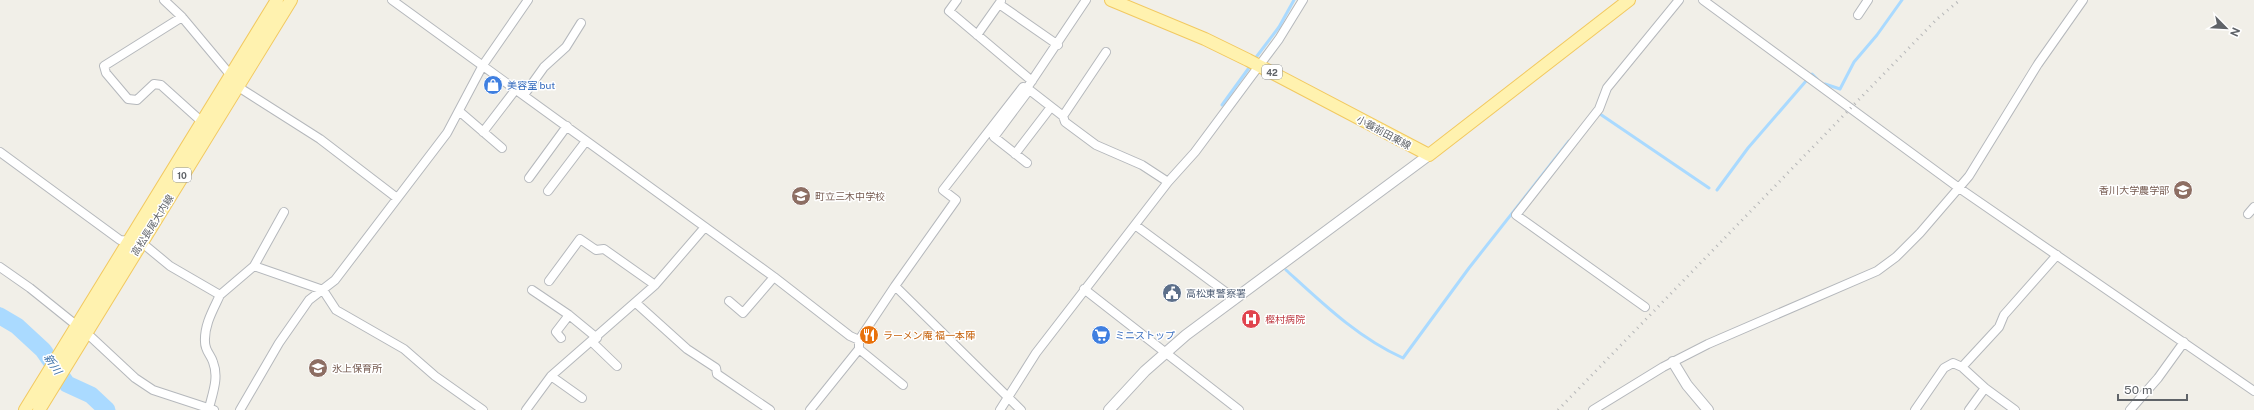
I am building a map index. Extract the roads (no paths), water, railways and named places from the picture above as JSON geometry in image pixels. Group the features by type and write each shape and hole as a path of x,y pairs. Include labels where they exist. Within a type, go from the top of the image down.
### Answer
{"main road":[{"name":"高松長尾大内線","path":"25,410 276,0"},
{"name":"高松長尾大内線","path":"39,410 291,0"},
{"name":"小蓑前田東線","path":"1111,0 1205,39 1260,66 1429,155"},
{"path":"1429,155 1629,0"}],"street":[{"path":"164,0 182,17 238,84 265,105 320,139 397,198"},
{"path":"392,0 774,277 850,336 859,340"},
{"path":"240,410 279,343 309,300 335,280 447,133 483,65 528,0"},
{"path":"957,0 949,11 1032,81"},
{"path":"1027,163 994,137 1058,45 1086,0"},
{"path":"1000,410 1036,353 1168,182 1195,152 1260,66 1303,0"},
{"path":"1645,307 1516,215 1599,109 1607,88 1679,0"},
{"path":"1703,0 1959,188 2254,391"},
{"path":"1858,15 1868,0"},
{"path":"1598,409 1673,362 1708,344 1877,271 1896,257 1920,234 1969,176 2046,50 2081,1"},
{"path":"977,35 1000,2 1058,45"},
{"path":"182,17 104,66 106,73 128,99 137,100 154,84 161,85 201,121"},
{"path":"524,95 544,67 566,47 580,23"},
{"path":"1063,116 1106,52"},
{"path":"810,410 859,349 859,340 956,200 943,190 1023,87 1028,89 1063,116 1066,122 1096,144 1142,165 1168,182"},
{"path":"483,132 516,89"},
{"path":"1015,154 1051,107"},
{"path":"458,112 502,148"},
{"path":"528,178 567,126"},
{"path":"548,191 586,141"},
{"path":"0,152 120,240 141,242 170,266 220,295"},
{"path":"1109,410 1145,371 1186,334 1429,155"},
{"path":"2248,214 2254,207"},
{"path":"0,267 30,288 86,333 135,378 153,390 212,409 216,374 213,360 205,349 204,341 207,323 220,295 254,266 284,212"},
{"path":"1135,225 1235,299"},
{"path":"526,410 551,376 594,340 655,285 705,228"},
{"path":"549,281 580,239 596,250 604,249 655,285"},
{"path":"1962,367 1999,327 2004,315 2057,255"},
{"path":"254,266 322,290 336,310 404,349 435,376 483,410"},
{"path":"729,301 743,313 774,277"},
{"path":"895,286 1021,410"},
{"path":"1084,289 1239,410"},
{"path":"532,290 557,308 569,314 617,366"},
{"path":"636,303 687,349 716,368 717,374 770,410"},
{"path":"561,338 556,332 569,314"},
{"path":"2130,410 2158,378 2184,342"},
{"path":"859,349 903,385"},
{"path":"1673,362 1687,385 1708,410"},
{"path":"1915,410 1944,368 1953,363 1962,367 1984,388 2015,410"},
{"path":"551,376 582,398"},
{"path":"1969,410 1984,388"}],"water":[{"path":"0,307 16,322 26,327 33,335 48,345 42,355 24,334 12,326 0,321"}],"waterway":[{"path":"1254,60 1279,27 1294,0"},
{"path":"1825,84 1840,89 1854,62 1877,35 1902,0"},
{"path":"1222,105 1251,65"},
{"path":"1812,74 1817,79"},
{"path":"1717,190 1748,148 1806,81"},
{"path":"1600,114 1709,188"},
{"path":"1286,270 1355,330 1386,350 1403,358 1469,268 1569,141"},
{"name":"新川","path":"0,316 17,326 43,350 67,384 91,395 107,410"}],"railway":[{"path":"1558,410 1937,19 1960,0"}],"place":[{"name":"美容室 but","path":"493,85"},
{"name":"香川大学農学部","path":"2183,190"},
{"name":"町立三木中学校","path":"801,196"},
{"name":"高松東警察署","path":"1172,293"},
{"name":"樫村病院","path":"1251,319"},
{"name":"ラーメン庵 福一本陣","path":"869,335"},
{"name":"ミニストップ","path":"1101,335"},
{"name":"氷上保育所","path":"318,368"}]}
